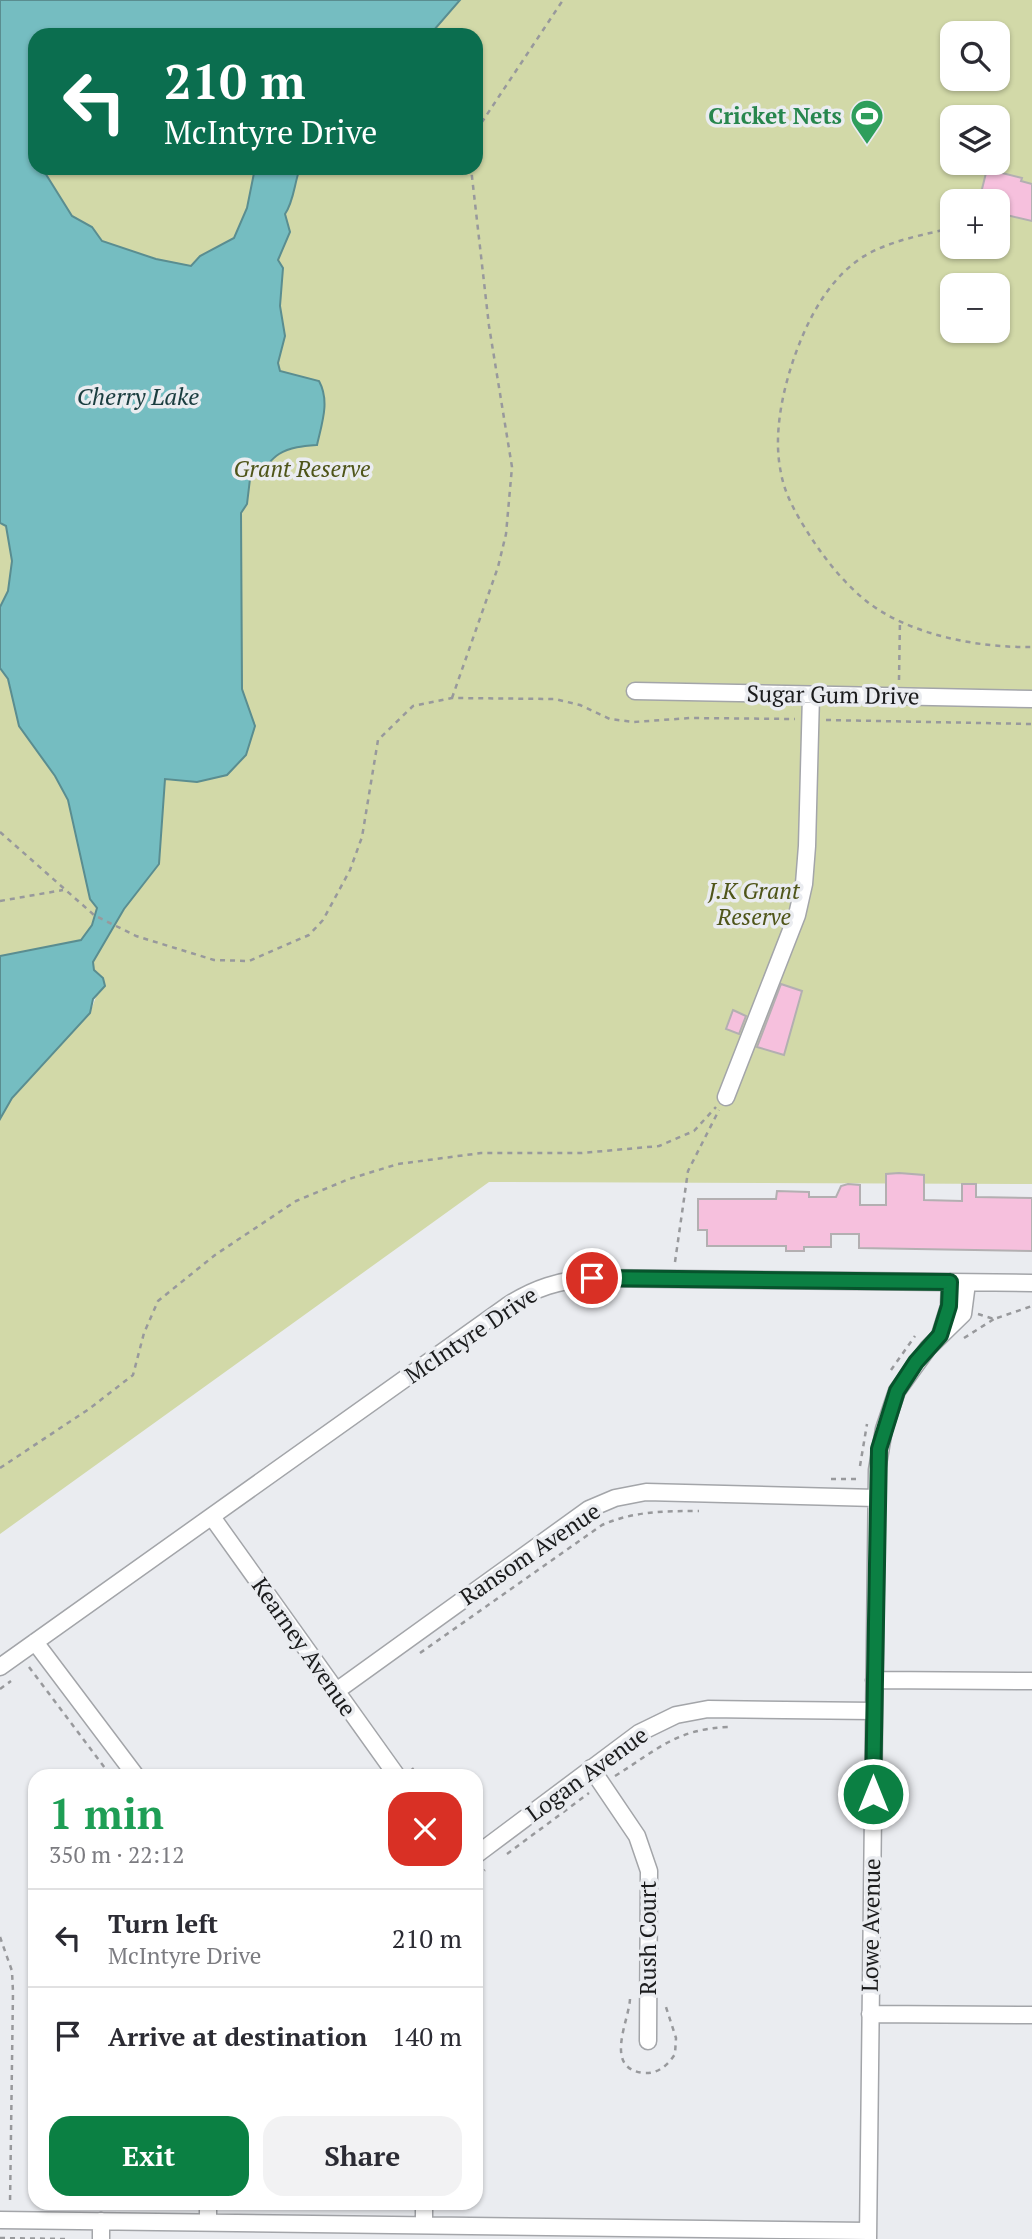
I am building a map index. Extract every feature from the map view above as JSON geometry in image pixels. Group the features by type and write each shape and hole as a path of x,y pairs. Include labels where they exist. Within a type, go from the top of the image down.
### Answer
{"street":[{"name":"Sugar Gum Drive","path":"635,691 1032,699"},
{"path":"726,1097 797,915 804,884 811,695"},
{"name":"McIntyre Drive","path":"0,1667 41,1649 212,1517 507,1306 535,1289 576,1279 1032,1283"},
{"name":"Lowe Avenue","path":"940,1335 949,1306 950,1282"},
{"path":"965,1308 967,1283"},
{"name":"Lowe Avenue","path":"868,2235 876,1498 879,1449 889,1410 905,1377 940,1335 956,1323 965,1308"},
{"name":"Ransom Avenue","path":"335,1692 589,1509 615,1498 646,1492 876,1498"},
{"name":"Kearney Avenue","path":"212,1517 392,1769"},
{"path":"41,1649 131,1769"},
{"path":"874,1680 1032,1681"},
{"name":"Logan Avenue","path":"483,1850 639,1733 676,1715 708,1709 874,1711"},
{"name":"Rush Court","path":"591,1768 637,1836 649,1871 648,2040"},
{"path":"870,2014 1032,2015"},
{"path":"208,2210 208,2222"},
{"path":"424,2210 424,2223"},
{"path":"0,2220 424,2223 868,2235"},
{"path":"101,2239 102,2221"}],"path":[{"path":"483,120 562,0"},
{"path":"452,698 498,567 506,534 512,467 489,326 472,175"},
{"path":"940,231 907,239 861,258 828,289 803,332 785,382 779,432 781,474 802,523 827,561 866,601 900,620 967,640 1032,646"},
{"path":"898,697 900,620"},
{"path":"0,832 63,890 94,915 115,926 135,936 214,960 249,961 309,935 323,920 350,870 370,797 378,740 413,706 452,698 555,699 580,705"},
{"path":"0,901 63,890"},
{"path":"675,1279 677,1238 688,1171 726,1097"},
{"path":"0,1468 89,1409 133,1375 144,1333 158,1301 215,1255 296,1201 349,1179 398,1164 481,1153 582,1153 659,1146 694,1131 726,1097"},
{"path":"957,1343 994,1319 1032,1306"},
{"path":"965,1308 994,1319"},
{"path":"415,1657 602,1524 616,1518 656,1511 705,1511"},
{"path":"0,1689 29,1667 41,1649"},
{"path":"29,1667 106,1769"},
{"path":"498,1861 602,1784 666,1742 692,1731 733,1727"},
{"path":"483,1871 487,1868"},
{"path":"0,1937 12,1971 13,1992 10,2204"},
{"path":"0,2238 65,2239"}],"green space":[{"path":"0,0 1032,0 1032,1184 489,1182 0,1534 0,1119 12,1098 90,1013 103,978 94,970 93,962 72,945 0,956"}],"water":[{"name":"Cherry Lake","path":"0,0 460,0 436,28 28,28 28,175 46,175 72,216 92,227 102,241 156,259 191,266 200,256 234,238 247,208 254,175 298,175 285,214 290,232 278,260 283,268 280,306 285,336 278,363 280,371 319,381 325,404 317,445 283,452 250,479 247,504 241,513 242,689 255,726 246,755 227,775 197,782 165,779 159,864 124,909 93,962 94,970 103,978 105,986 93,999 90,1013 12,1098 0,1119 0,956 81,940 92,925 97,908 90,899 68,800 55,776 19,726 8,679 0,668 0,607 8,591 12,561 6,526 0,523"}],"building":[{"path":"986,175 1010,175 1032,184 1032,221 1010,216 1010,189 982,189"},
{"path":"781,984 802,991 784,1055 757,1047"},
{"path":"733,1010 746,1016 739,1034 726,1029"},
{"path":"886,1174 924,1175 924,1200 962,1201 962,1184 976,1184 976,1197 1032,1198 1032,1251 859,1248 859,1234 831,1234 831,1247 804,1247 804,1251 786,1251 786,1246 707,1246 707,1230 698,1230 698,1199 776,1199 777,1191 809,1192 809,1197 836,1197 841,1186 848,1184 860,1185 860,1205 886,1205"}],"place":[{"name":"Cricket Nets","path":"867,146"}],"route":[{"path":"592,1278 950,1282 949,1306 940,1335 916,1362 897,1391 879,1449 876,1498 873,1794"}],"park label":[{"name":"Grant Reserve","path":"302,469"},
{"name":"J.K Grant Reserve","path":"754,904"}]}
